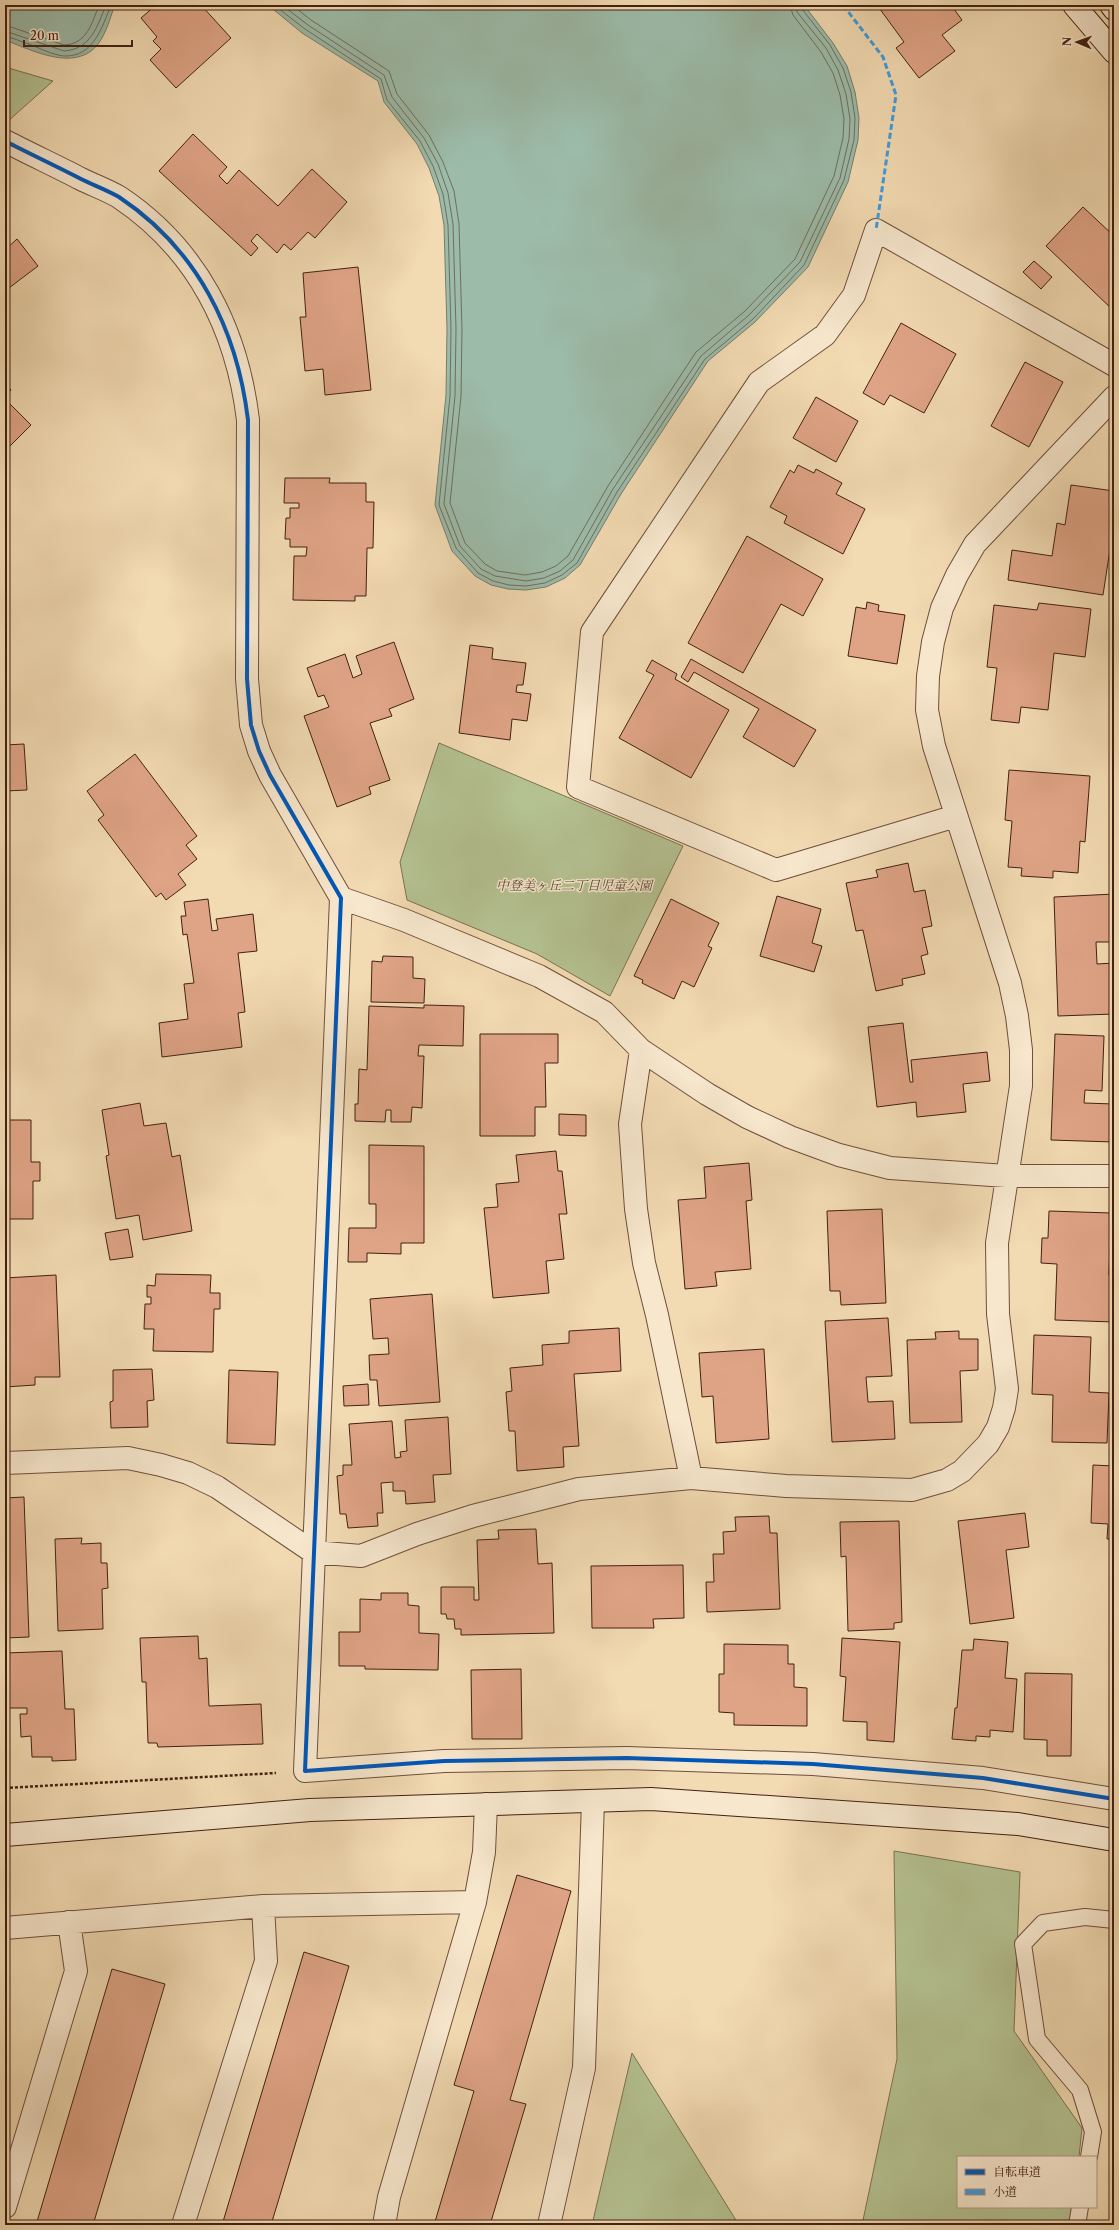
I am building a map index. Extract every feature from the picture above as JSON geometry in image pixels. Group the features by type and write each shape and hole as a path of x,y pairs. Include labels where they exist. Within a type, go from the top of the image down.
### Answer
{"street":[{"path":"1074,5 1114,52"},
{"path":"1111,5 1114,9"},
{"path":"5,142 118,197 145,217 168,238 189,263 208,290 223,321 235,353 244,386 248,420 248,679 251,725 259,751 270,775 341,898 305,1771 444,1761 618,1758 813,1764 983,1778 1114,1799"},
{"path":"956,816 776,870 578,787 592,632 759,382 824,335 854,295 876,230 1114,365"},
{"path":"5,1463 128,1458 161,1465 188,1473 217,1487 313,1552 361,1556 416,1534 473,1516 579,1488 691,1478 786,1486 912,1490 947,1480 962,1471 976,1459 988,1444 998,1427 1004,1408 1006,1389 1001,1351 996,1278 997,1242 1006,1176 1017,1121 1021,1086 1017,1016 1010,984 934,746 927,710 928,676 933,642 942,608 957,575 975,544 1114,397"},
{"path":"341,898 404,920 539,976 604,1012 641,1050 707,1094 747,1117 790,1137 839,1155 890,1168 1006,1176 1114,1176"},
{"path":"641,1050 630,1124 636,1209 644,1262 658,1315 691,1478"},
{"path":"5,1835 310,1810 651,1799 1018,1824 1114,1840"},
{"path":"549,2225 584,2068 593,1801"},
{"path":"384,2225 389,2197 475,1902 484,1852 486,1804"},
{"path":"5,1928 263,1906 475,1902"},
{"path":"183,2225 266,1961 263,1906"},
{"path":"5,2207 76,1971 69,1922"}],"lane":[{"path":"1089,2156 1093,2132 1080,2090 1037,2039 1023,1944 1043,1923 1085,1917 1114,1920"},
{"path":"1077,2225 1080,2208"}],"path":[{"path":"5,1788 305,1771"}],"green space":[{"path":"5,67 53,81 7,122 5,120"},
{"name":"中登美ヶ丘二丁目児童公園","path":"439,743 683,846 610,996 537,954 407,900 400,862"},
{"path":"894,1851 1020,1872 1014,2031 1082,2128 1079,2156 957,2156 957,2208 1074,2208 1073,2225 862,2225 897,2059"},
{"path":"632,2053 739,2225 592,2225"}],"water":[{"path":"5,5 115,5 105,32 94,48 84,55 71,58 58,58 44,55 5,40"},
{"path":"268,5 804,5 833,43 847,66 855,92 859,118 858,140 848,182 808,267 755,322 708,361 621,494 580,565 565,578 546,587 526,590 508,589 491,585 475,576 452,551 435,505 446,395 447,329 444,225 439,196 429,168 417,144 384,102 378,81 302,33"}],"building":[{"path":"156,5 201,5 231,38 176,88 150,60 161,49 153,41 157,37 141,18"},
{"path":"877,5 951,5 962,20 942,35 955,51 919,78 896,48 904,42"},
{"path":"193,134 227,167 219,176 227,184 239,170 278,206 312,169 347,202 315,238 308,232 291,250 284,244 277,253 257,234 251,241 258,248 251,256 159,171"},
{"path":"1083,207 1114,236 1114,311 1046,246"},
{"path":"17,239 38,266 5,291 5,245 7,248"},
{"path":"1034,261 1052,277 1041,289 1023,272"},
{"path":"358,267 371,390 325,395 323,369 305,371 300,317 306,317 303,273"},
{"path":"901,323 956,354 924,413 890,395 884,405 863,393"},
{"path":"1025,362 1063,382 1029,447 991,426"},
{"path":"5,383 11,390 5,396"},
{"path":"816,397 858,421 836,462 793,438"},
{"path":"5,399 31,425 5,451"},
{"path":"798,465 814,473 816,469 842,483 836,494 865,509 843,554 784,523 787,516 770,507 790,470 794,473"},
{"path":"285,478 330,478 329,483 366,483 366,502 374,502 373,548 367,548 366,596 355,596 355,601 293,600 294,556 306,556 307,547 290,547 290,539 285,539 286,518 290,518 290,508 299,508 299,503 284,503"},
{"path":"1071,485 1114,491 1114,523 1103,595 1008,580 1012,550 1052,556 1057,523 1065,525"},
{"path":"747,536 823,579 803,616 781,604 743,673 688,643"},
{"path":"867,602 879,605 878,611 905,615 897,664 848,656 856,607 866,609"},
{"path":"1039,603 1091,609 1085,657 1054,653 1048,710 1021,707 1019,723 991,720 997,668 987,667 994,605 1037,610"},
{"path":"394,642 414,699 389,709 392,716 370,723 390,780 369,787 371,794 337,807 304,716 329,707 324,695 318,697 307,668 345,654 353,678 362,674 356,656"},
{"path":"470,645 493,648 492,659 526,663 523,685 517,685 516,692 531,694 527,721 512,719 510,740 459,733"},
{"path":"691,659 816,730 794,767 743,737 759,709 694,672 688,682 681,677"},
{"path":"652,660 677,674 675,679 729,710 691,778 619,738 654,675 646,671"},
{"path":"24,744 27,790 5,791 5,745"},
{"path":"135,754 197,836 186,845 197,859 178,874 186,885 166,900 161,893 156,897 98,820 104,815 87,791"},
{"path":"1009,770 1090,776 1085,842 1080,841 1078,873 1053,871 1053,878 1021,876 1022,868 1008,867 1012,821 1005,820"},
{"path":"908,863 914,892 925,890 932,926 922,928 928,954 921,956 925,974 902,979 903,985 876,991 863,930 856,931 846,883 878,877 876,870"},
{"path":"1114,894 1114,942 1096,942 1097,964 1114,963 1114,1014 1058,1016 1054,897"},
{"path":"777,896 821,909 812,943 822,946 814,972 760,956"},
{"path":"208,899 212,931 218,930 216,919 253,914 257,951 238,953 245,1012 238,1013 242,1047 162,1057 159,1023 188,1019 184,984 194,983 187,934 183,935 181,916 186,916 184,902"},
{"path":"671,899 719,923 708,946 712,948 694,987 682,981 674,999 642,983 643,980 634,976"},
{"path":"383,956 413,957 413,978 425,979 424,1003 371,1002 372,961 382,962"},
{"path":"424,1005 464,1006 463,1046 419,1045 418,1056 424,1056 422,1108 412,1107 411,1122 391,1122 391,1110 386,1110 385,1122 355,1121 355,1104 358,1104 359,1069 367,1070 369,1006 424,1008"},
{"path":"903,1023 910,1082 913,1082 911,1060 987,1052 990,1081 963,1084 966,1112 917,1117 916,1102 877,1107 868,1027"},
{"path":"480,1034 558,1034 558,1063 545,1063 546,1107 535,1107 535,1136 480,1136"},
{"path":"1055,1034 1104,1036 1102,1091 1085,1090 1084,1103 1114,1104 1114,1142 1051,1140"},
{"path":"140,1103 144,1126 166,1123 172,1157 180,1155 192,1231 143,1240 139,1215 116,1219 106,1156 109,1155 102,1110"},
{"path":"559,1114 586,1115 586,1136 559,1135"},
{"path":"5,1120 31,1120 31,1162 40,1162 40,1181 33,1181 33,1219 5,1219"},
{"path":"369,1145 424,1146 424,1243 401,1243 401,1254 367,1253 367,1262 348,1262 349,1228 376,1228 376,1204 369,1204"},
{"path":"556,1151 558,1171 562,1171 567,1214 559,1214 564,1259 546,1261 549,1293 493,1298 484,1208 498,1207 496,1184 519,1182 516,1155"},
{"path":"749,1163 752,1200 746,1201 751,1269 715,1272 717,1286 685,1289 678,1200 706,1198 704,1167"},
{"path":"882,1209 886,1303 841,1305 840,1291 830,1291 827,1211"},
{"path":"1049,1211 1111,1213 1109,1275 1114,1275 1114,1322 1055,1320 1057,1264 1041,1263 1042,1238 1048,1238"},
{"path":"128,1229 133,1257 110,1260 105,1233"},
{"path":"156,1274 211,1275 210,1293 220,1293 220,1309 214,1309 213,1352 153,1351 154,1329 144,1329 145,1304 151,1304 151,1297 147,1297 147,1285 155,1286"},
{"path":"56,1275 60,1377 35,1377 35,1385 5,1387 5,1278"},
{"path":"432,1294 440,1402 379,1406 377,1380 370,1380 369,1355 389,1354 388,1338 373,1339 370,1299"},
{"path":"888,1318 892,1376 866,1377 868,1402 893,1401 895,1439 832,1442 825,1321"},
{"path":"619,1328 621,1371 574,1374 579,1446 563,1447 564,1467 517,1471 515,1431 509,1431 506,1392 512,1391 510,1368 543,1365 542,1345 569,1343 569,1331"},
{"path":"959,1331 959,1339 978,1339 978,1370 960,1371 962,1422 910,1423 907,1340 936,1339 935,1332"},
{"path":"1034,1335 1091,1337 1089,1392 1109,1393 1107,1443 1052,1442 1053,1395 1032,1394"},
{"path":"764,1349 769,1439 716,1443 713,1396 702,1397 699,1353"},
{"path":"152,1369 154,1400 147,1401 148,1427 111,1428 110,1402 113,1401 113,1370"},
{"path":"229,1370 278,1372 275,1445 227,1443"},
{"path":"368,1384 369,1405 344,1406 343,1386"},
{"path":"448,1417 451,1474 433,1475 435,1502 406,1504 405,1491 393,1491 393,1482 381,1483 383,1513 377,1513 378,1526 348,1528 346,1514 340,1514 337,1476 343,1475 343,1465 352,1465 349,1424 392,1421 395,1458 401,1457 400,1452 407,1451 405,1420"},
{"path":"1093,1465 1114,1466 1114,1539 1107,1539 1108,1524 1091,1523"},
{"path":"24,1497 29,1637 5,1638 5,1498"},
{"path":"1025,1513 1029,1547 1006,1550 1014,1618 970,1624 958,1521"},
{"path":"769,1516 770,1533 777,1533 780,1609 707,1612 706,1582 714,1582 713,1554 724,1554 723,1532 736,1531 735,1517"},
{"path":"899,1521 902,1622 894,1623 894,1629 848,1631 846,1556 841,1557 840,1522"},
{"path":"536,1529 538,1564 552,1563 554,1633 461,1635 461,1629 455,1629 454,1619 447,1619 446,1614 441,1614 441,1587 474,1587 474,1600 479,1600 477,1540 499,1539 498,1530"},
{"path":"82,1538 81,1544 101,1543 101,1563 107,1563 108,1588 102,1589 103,1629 58,1631 55,1539"},
{"path":"683,1565 684,1618 653,1619 654,1628 592,1628 591,1566"},
{"path":"381,1593 408,1593 408,1605 419,1606 419,1633 439,1634 438,1670 365,1669 365,1666 339,1666 339,1632 360,1632 360,1599 381,1600"},
{"path":"198,1636 199,1659 207,1658 209,1706 261,1704 263,1744 158,1747 157,1743 148,1743 146,1682 142,1682 140,1638"},
{"path":"842,1638 900,1642 894,1742 867,1740 867,1722 843,1721 846,1677 840,1676"},
{"path":"974,1639 1008,1642 1005,1678 1017,1679 1013,1732 990,1730 990,1737 976,1736 976,1741 952,1739 955,1708 957,1708 962,1650 973,1650"},
{"path":"724,1644 788,1645 788,1664 794,1664 794,1687 807,1688 807,1726 734,1725 734,1713 719,1712 719,1674 724,1674"},
{"path":"62,1651 65,1709 74,1709 76,1760 52,1761 52,1757 32,1757 31,1736 21,1737 20,1714 27,1714 27,1708 8,1708 5,1653"},
{"path":"521,1669 522,1739 472,1739 471,1670"},
{"path":"1025,1673 1072,1674 1071,1756 1047,1756 1047,1740 1024,1739"},
{"path":"517,1875 571,1891 510,2100 526,2104 490,2225 434,2225 474,2091 454,2085"},
{"path":"304,1952 349,1966 271,2225 222,2225"},
{"path":"112,1969 165,1984 93,2225 36,2225"}],"marked path":[{"path":"843,5 883,57 896,95 876,230"}],"cycle path":[{"path":"5,141 114,194 146,218 171,241 191,266 209,294 223,323 234,354 248,420 247,679 251,725 259,751 270,775 341,898 305,1771 444,1761 626,1758 813,1764 983,1778 1114,1799"}]}
